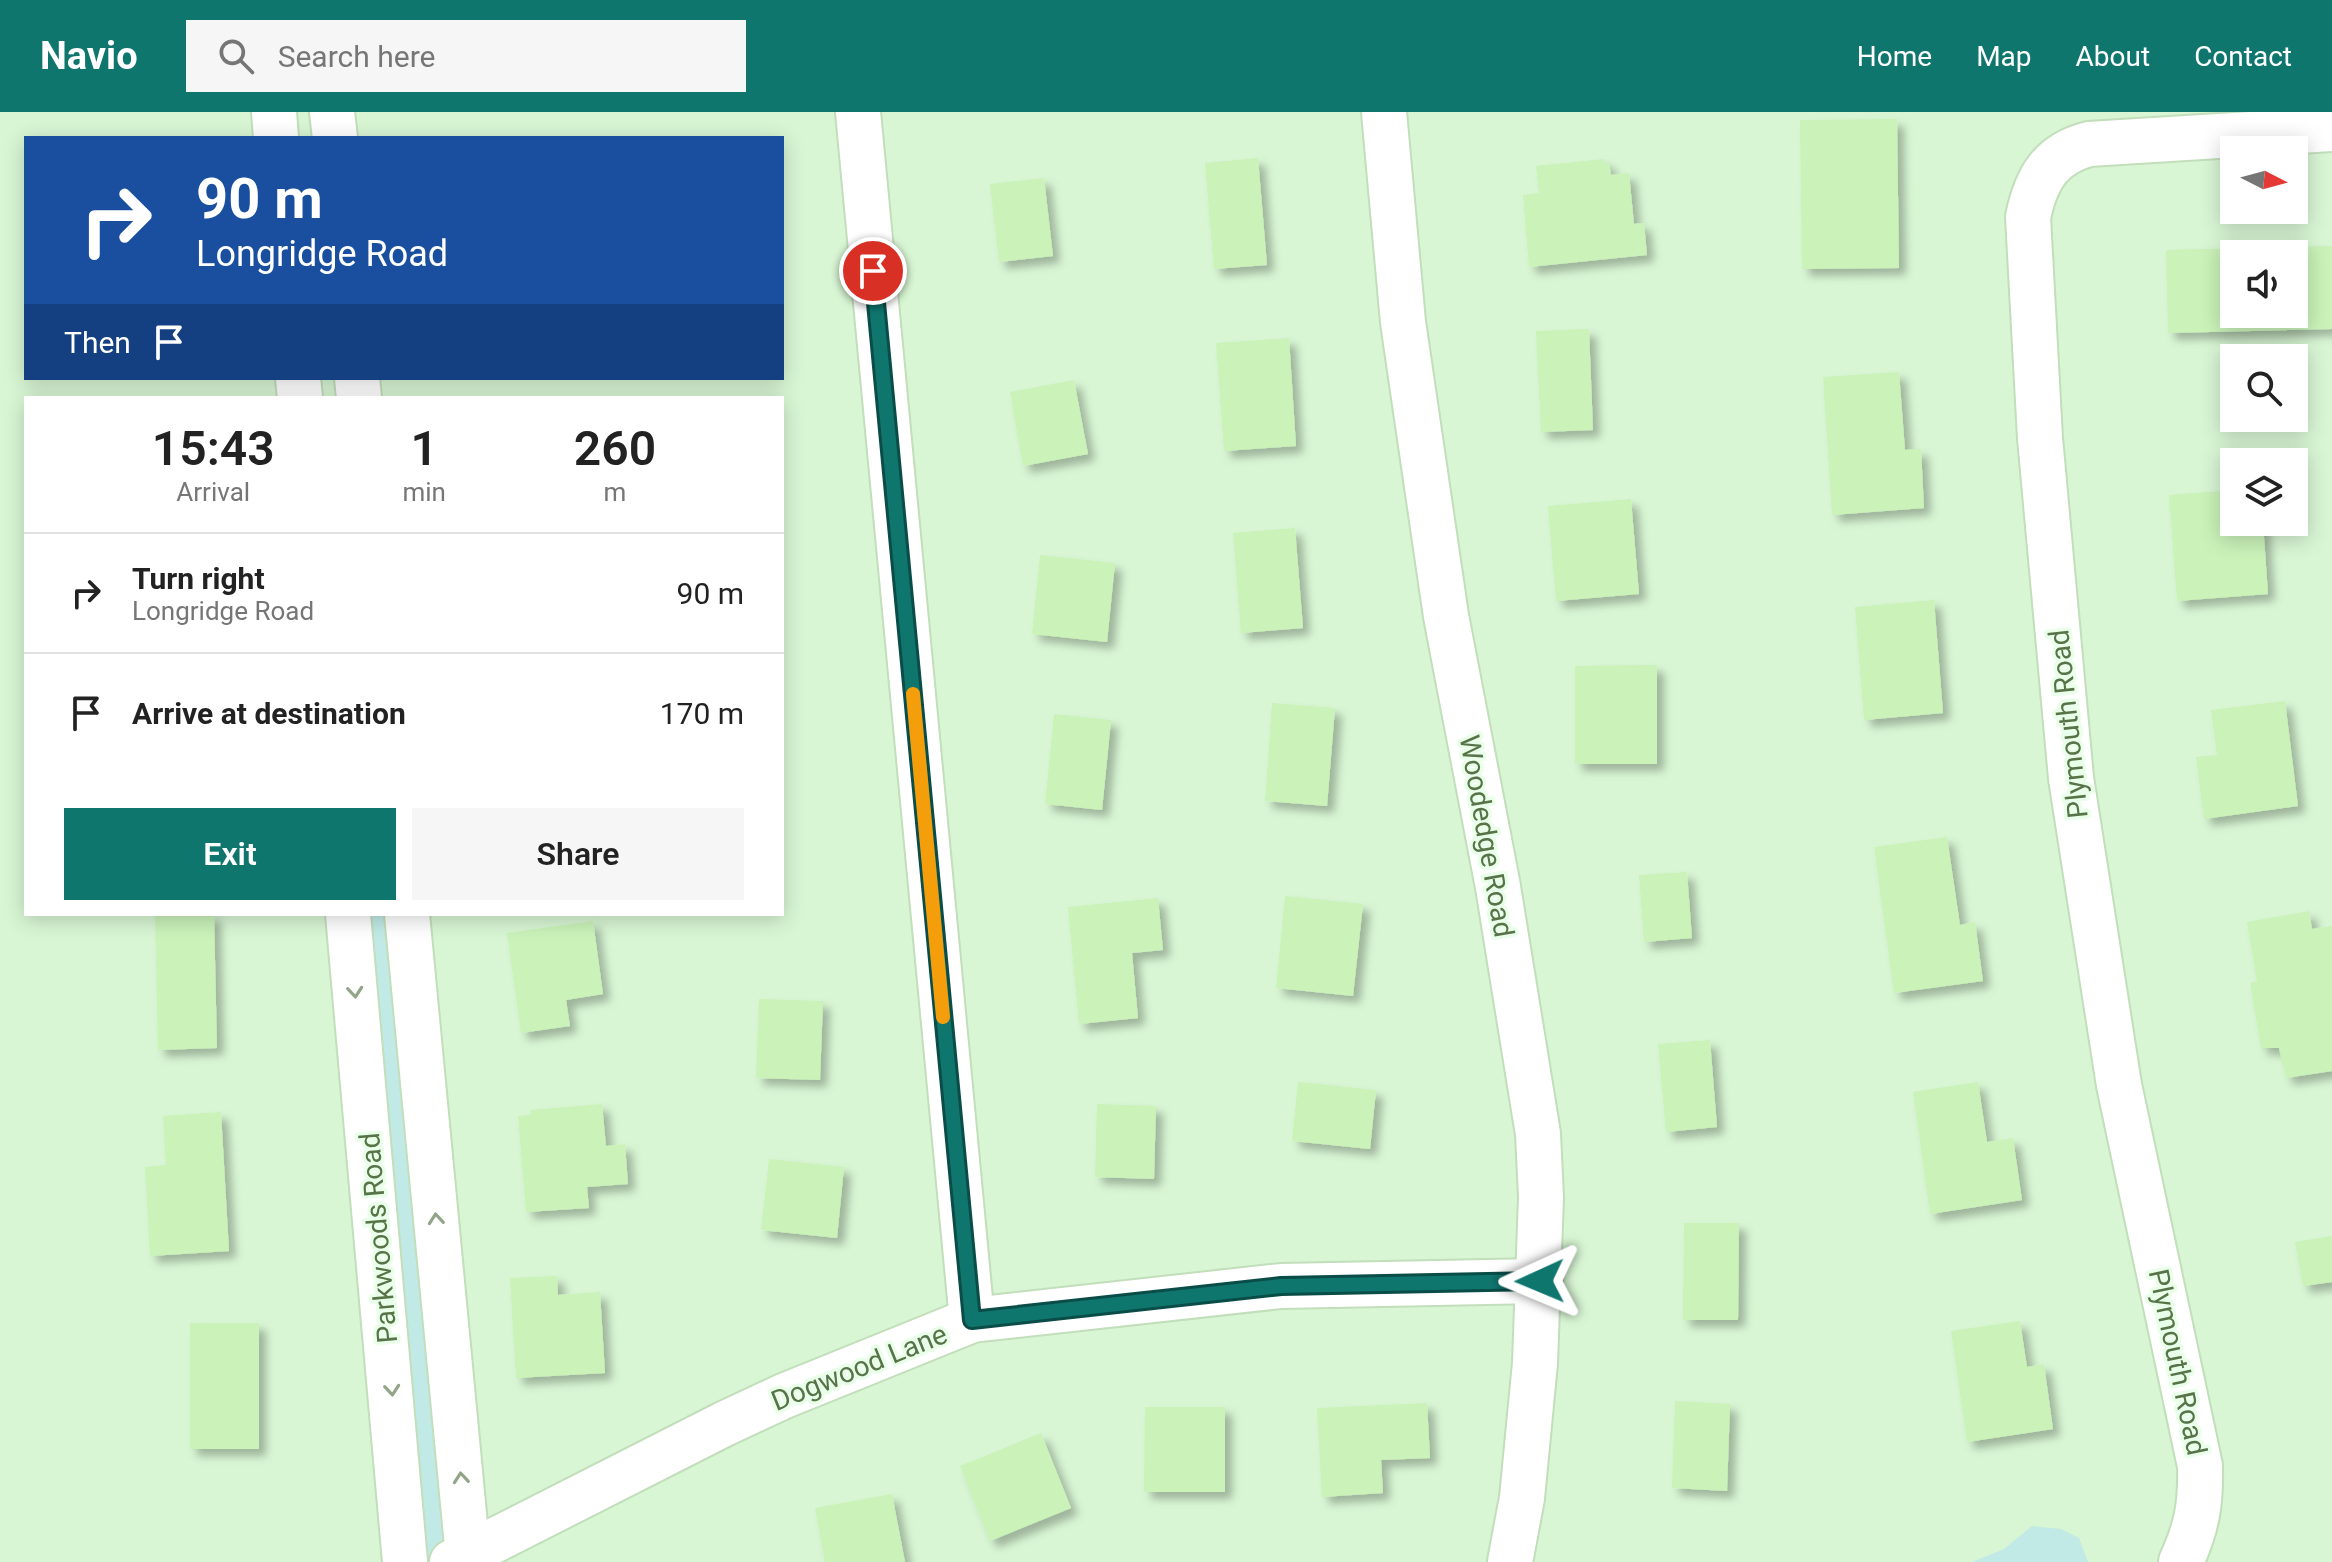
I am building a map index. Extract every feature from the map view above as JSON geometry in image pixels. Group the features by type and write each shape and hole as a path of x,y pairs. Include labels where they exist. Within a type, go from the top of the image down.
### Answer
{"street":[{"path":"274,112 276,136"},
{"path":"332,112 335,136"},
{"path":"858,112 972,1320"},
{"name":"Woodedge Road","path":"1384,112 1403,322 1443,600 1498,887 1538,1134 1540,1281 1522,1498 1510,1562"},
{"name":"Plymouth Road","path":"2181,1562 2193,1536 2201,1503 2200,1466 2119,1085 2071,778 2040,438 2028,217 2034,193 2044,173 2060,155 2072,148 2089,144 2332,129"},
{"name":"Parkwoods Road","path":"348,916 405,1562"},
{"path":"407,916 460,1559"},
{"name":"Dogwood Lane","path":"460,1559 724,1424 784,1396 972,1320 1281,1286 1540,1281"}],"shaded area":[{"path":"0,112 2332,112 2332,1562 0,1562"},
{"path":"346,916 407,916 452,1562 405,1562"},
{"path":"2032,1526 2061,1529 2079,1538 2088,1562 1972,1562 2004,1549"}],"building":[{"path":"1897,119 1899,268 1802,269 1800,120"},
{"path":"1258,158 1267,265 1214,269 1205,163"},
{"path":"1604,159 1604,164 1609,163 1611,175 1629,173 1634,224 1644,223 1647,255 1529,267 1523,195 1539,193 1536,166"},
{"path":"1044,178 1053,256 999,262 990,184"},
{"path":"2332,246 2332,329 2168,333 2166,250 2220,249 2220,328 2308,328 2308,247"},
{"path":"1589,329 1593,430 1541,432 1536,331"},
{"path":"1289,338 1296,446 1224,451 1216,343"},
{"path":"1899,372 1905,450 1921,449 1924,508 1832,515 1823,377"},
{"path":"1074,380 1088,454 1023,466 1010,392"},
{"path":"2220,491 2220,536 2264,536 2268,594 2177,601 2169,495"},
{"path":"1631,499 1639,594 1556,601 1548,506"},
{"path":"1295,528 1303,628 1241,633 1233,533"},
{"path":"1040,555 1115,563 1107,642 1032,634"},
{"path":"1934,600 1943,713 1864,720 1855,607"},
{"path":"1657,665 1657,764 1575,764 1575,666"},
{"path":"2285,701 2298,806 2204,819 2196,757 2217,755 2211,710"},
{"path":"1272,703 1335,708 1327,806 1265,801"},
{"path":"1054,714 1111,720 1102,810 1045,804"},
{"path":"1947,837 1960,925 1975,922 1983,981 1894,993 1874,847"},
{"path":"1687,872 1692,938 1644,942 1639,875"},
{"path":"1285,896 1363,904 1353,996 1276,988"},
{"path":"1158,898 1163,950 1132,953 1138,1018 1079,1024 1068,907"},
{"path":"2309,911 2312,929 2332,926 2332,1071 2286,1078 2279,1048 2261,1048 2250,983 2257,981 2247,922"},
{"path":"155,916 214,916 217,1048 158,1050"},
{"path":"593,921 603,994 566,1000 570,1026 521,1033 507,933"},
{"path":"759,999 823,1001 820,1080 756,1078"},
{"path":"1710,1040 1717,1127 1666,1132 1658,1044"},
{"path":"1298,1082 1376,1090 1370,1149 1292,1141"},
{"path":"1978,1082 1987,1142 2013,1138 2022,1200 1930,1214 1913,1092"},
{"path":"602,1104 606,1146 625,1144 628,1184 587,1187 589,1208 526,1212 518,1116 530,1115 530,1110"},
{"path":"1097,1104 1156,1106 1154,1179 1095,1177"},
{"path":"221,1112 229,1251 150,1256 145,1167 166,1165 163,1116"},
{"path":"769,1159 844,1167 837,1238 761,1230"},
{"path":"1684,1223 1739,1223 1738,1320 1683,1320"},
{"path":"2332,1236 2332,1282 2303,1286 2295,1242"},
{"path":"557,1276 558,1295 600,1292 605,1373 516,1378 510,1278"},
{"path":"2020,1321 2027,1367 2044,1364 2053,1429 1967,1442 1951,1331"},
{"path":"190,1323 259,1323 259,1449 190,1449"},
{"path":"1675,1401 1730,1404 1727,1491 1672,1488"},
{"path":"1427,1403 1430,1458 1381,1460 1383,1493 1322,1497 1317,1408"},
{"path":"1145,1407 1225,1407 1225,1492 1144,1492"},
{"path":"1041,1433 1071,1508 990,1541 960,1466"},
{"path":"892,1494 905,1562 825,1562 815,1508"}],"slow traffic":[{"path":"913,694 943,1017"}],"route":[{"path":"873,271 972,1320 1281,1286 1540,1281"}]}
